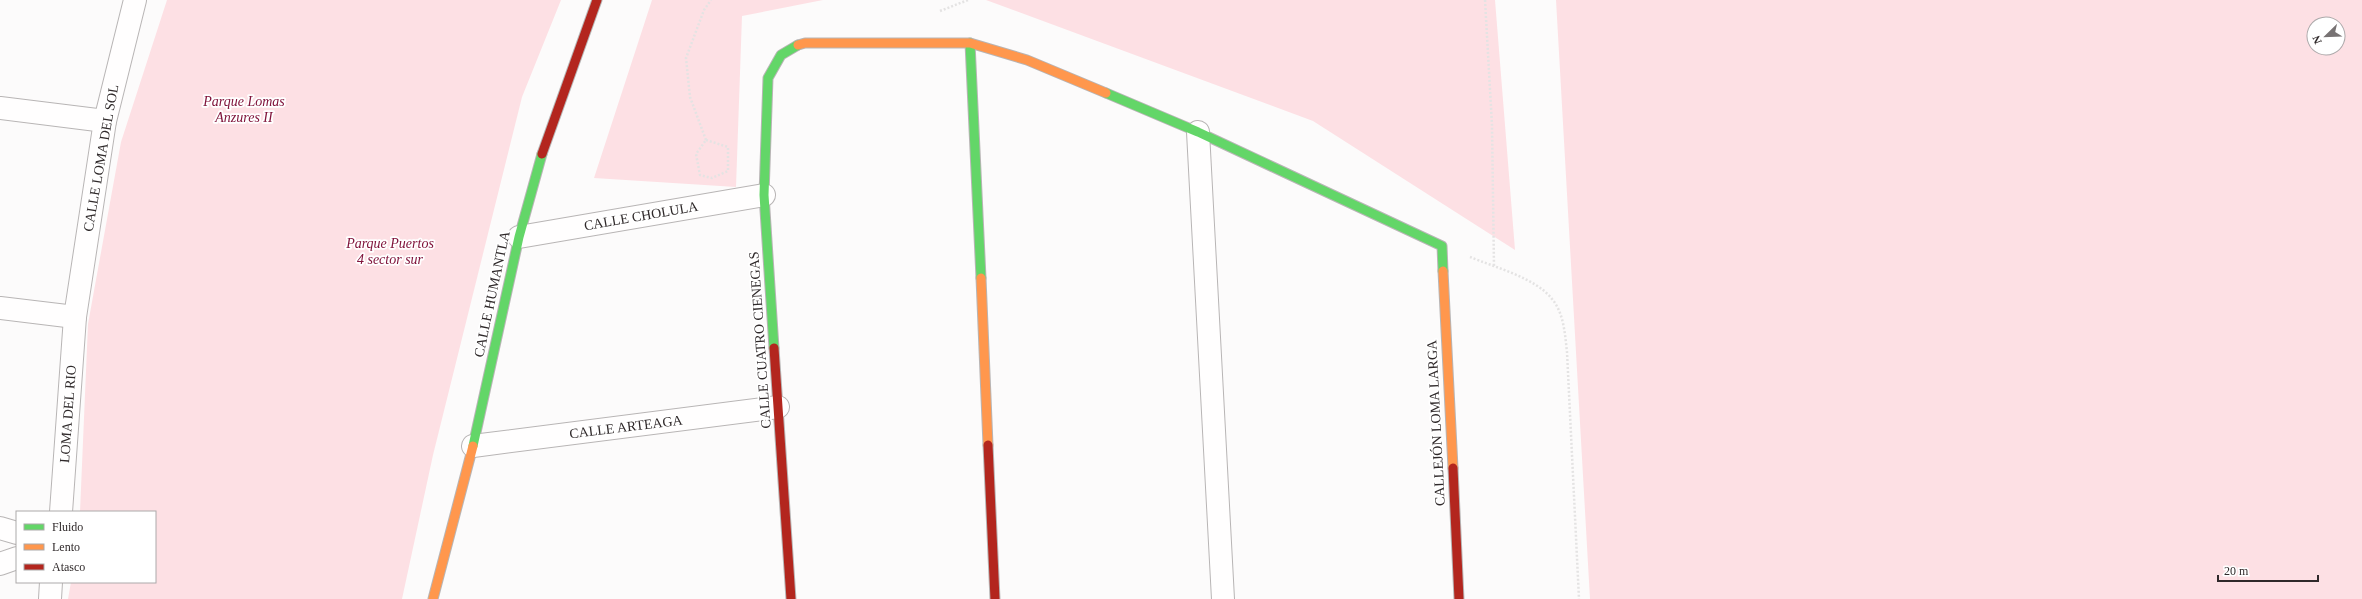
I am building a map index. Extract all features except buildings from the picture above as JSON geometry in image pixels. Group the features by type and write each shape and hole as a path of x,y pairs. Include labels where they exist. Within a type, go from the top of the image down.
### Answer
{"street":[{"name":"CALLE LOMA DEL SOL","path":"74,317 105,121 135,0"},
{"name":"CALLE HUMANTLA","path":"433,599 473,446 519,237 545,141 597,0"},
{"path":"995,599 970,43 1027,60 1198,132 1442,246"},
{"name":"CALLE CUATRO CIENEGAS","path":"791,599 764,195 768,78 775,60 789,48 806,44 970,43"},
{"path":"0,108 105,121"},
{"path":"1198,132 1222,599"},
{"name":"CALLE CHOLULA","path":"519,237 764,195"},
{"name":"CALLEJÓN LOMA LARGA","path":"1442,246 1459,599"},
{"path":"0,308 74,317"},
{"name":"LOMA DEL RIO","path":"61,511 74,317"},
{"name":"CALLE ARTEAGA","path":"473,446 778,407"},
{"path":"0,528 16,533"},
{"path":"0,564 16,558"},
{"path":"50,599 51,583"}],"path":[{"path":"706,140 690,98 686,58 704,10 711,0"},
{"path":"940,11 968,0"},
{"path":"1486,0 1492,124 1494,267"},
{"path":"706,140 728,147 728,171 712,178 700,175 696,154 706,140"},
{"path":"1442,246 1539,287 1553,299 1563,324 1567,352 1579,599"}],"green space":[{"path":"167,0 561,0 522,97 433,455 402,599 68,599 71,583 156,583 156,511 80,511 88,324 121,142"},
{"path":"652,0 823,0 742,16 736,187 594,178"},
{"path":"986,0 1495,0 1515,250 1313,121"},
{"path":"1556,0 2362,0 2362,599 1590,599"}],"traffic: fast":[{"path":"970,43 981,278"},
{"path":"774,348 764,195 768,78 781,55 798,45"},
{"path":"1106,93 1198,132 1442,246 1443,271"},
{"path":"473,446 519,237 542,154"}],"traffic: slow":[{"path":"798,45 805,43 970,43 1027,60 1106,93"},
{"path":"1443,271 1453,468"},
{"path":"981,278 988,445"},
{"path":"433,599 473,446"}],"traffic: jam":[{"path":"542,154 597,0"},
{"path":"774,348 791,599"},
{"path":"988,445 995,599"},
{"path":"1453,468 1459,599"}],"park label":[{"name":"Parque Lomas Anzures II","path":"244,110"},
{"name":"Parque Puertos 4 sector sur","path":"390,252"}]}
